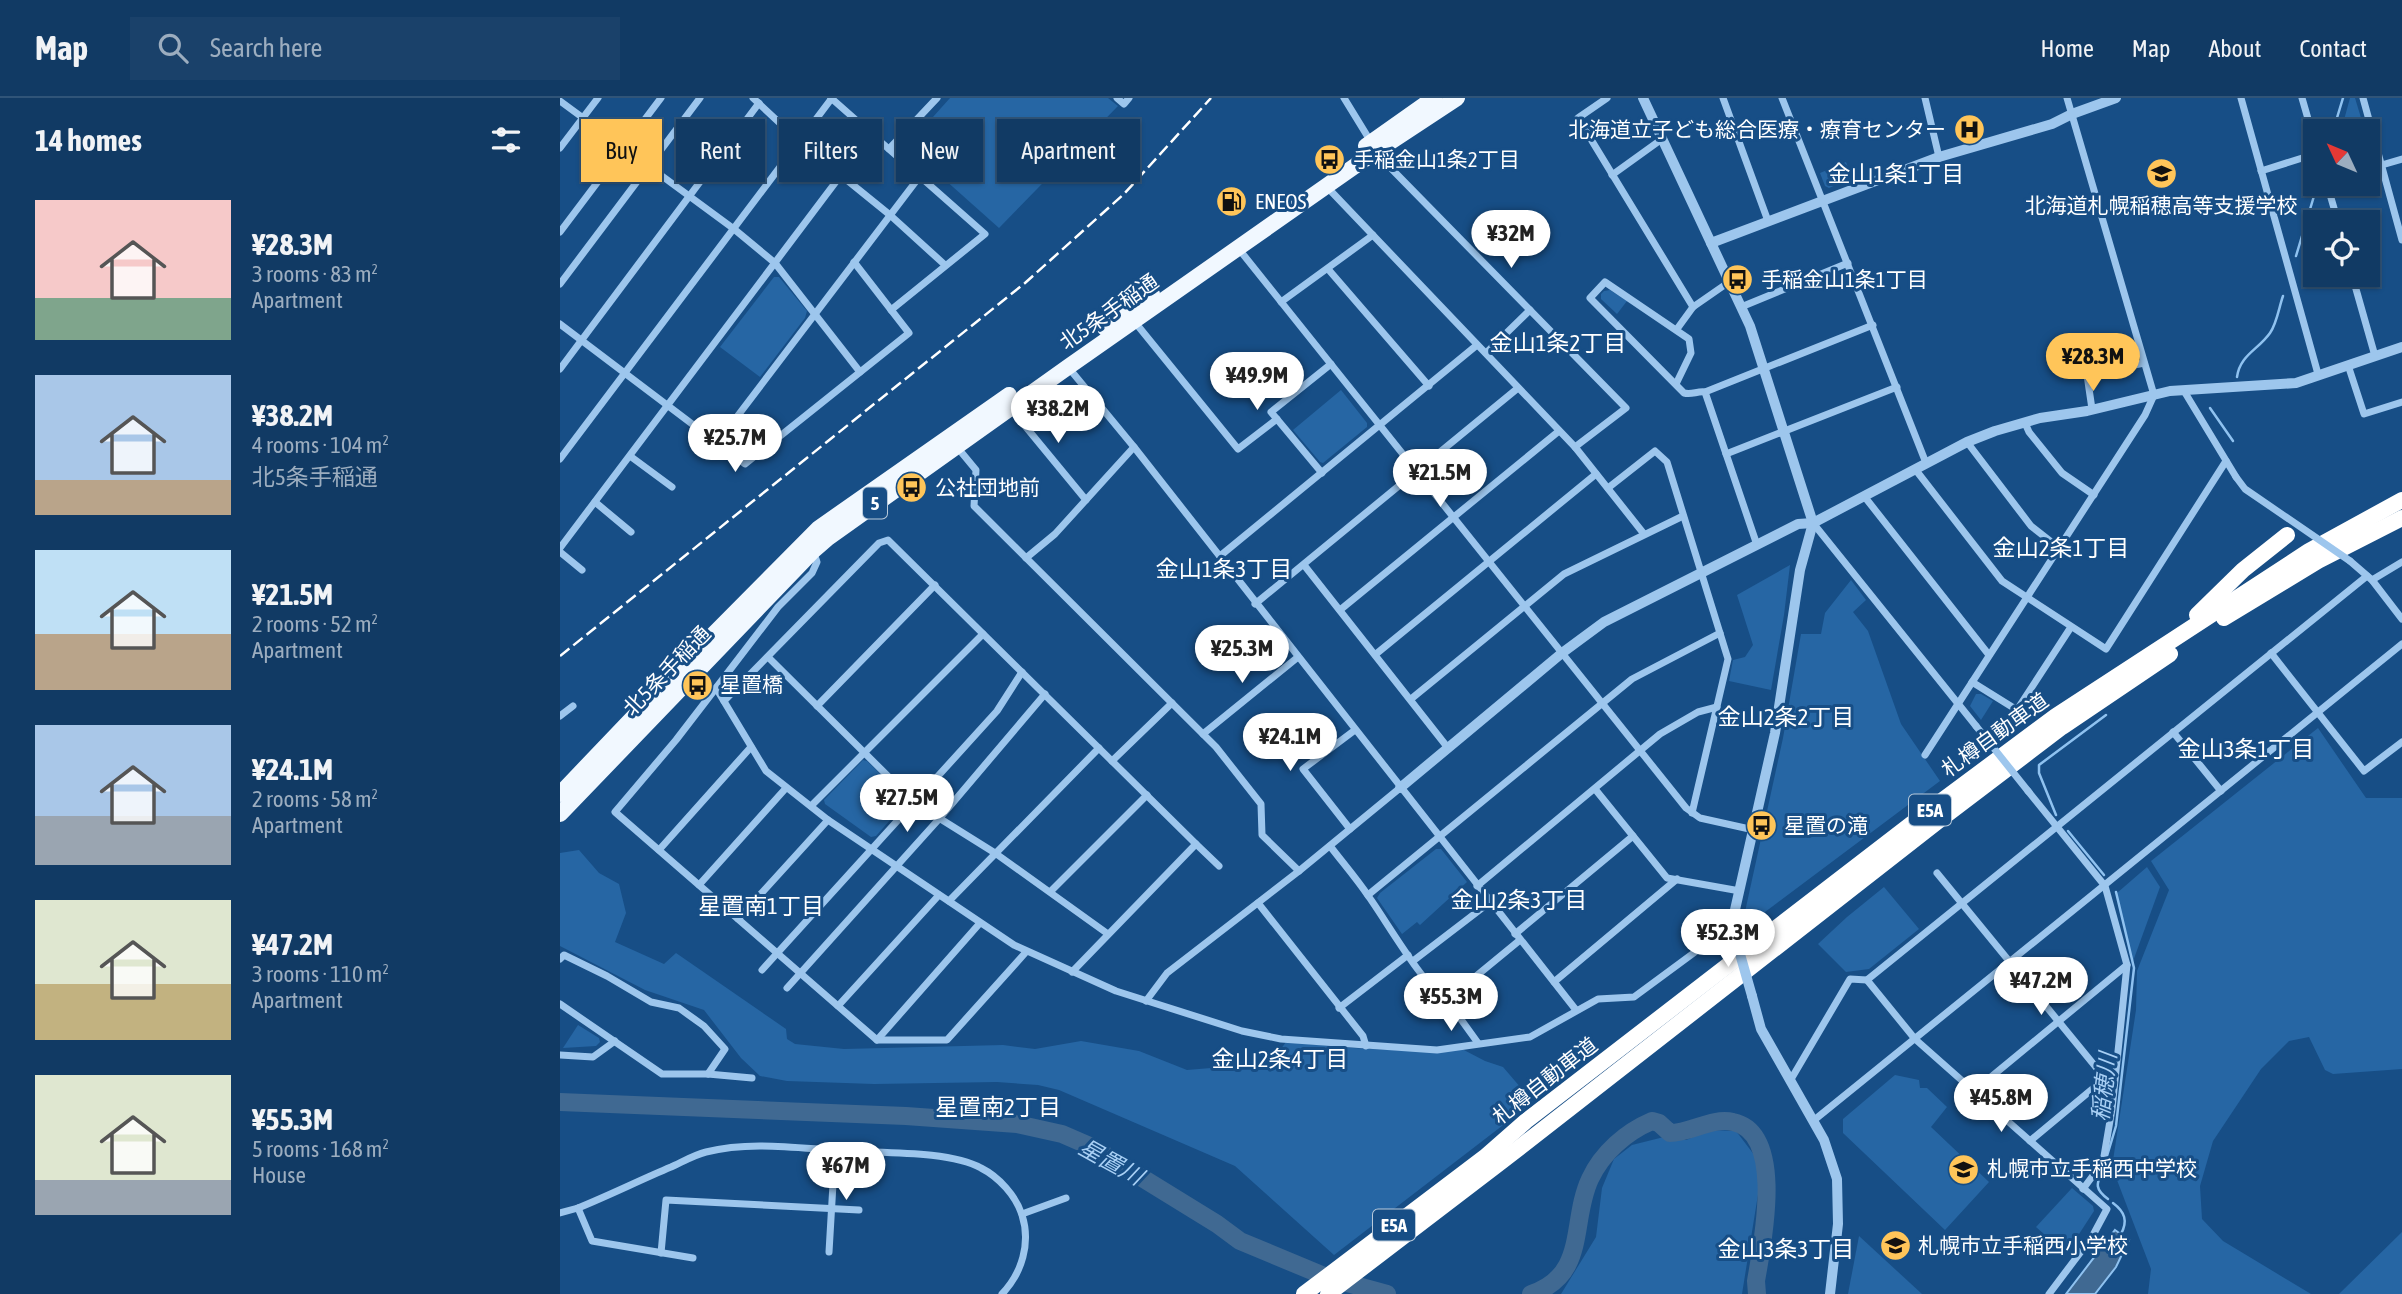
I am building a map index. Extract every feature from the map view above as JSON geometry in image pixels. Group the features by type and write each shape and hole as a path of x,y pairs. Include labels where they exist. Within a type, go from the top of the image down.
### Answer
{"highway":[{"name":"北5条手稲通","path":"560,814 808,547 957,447 1326,186 1434,98"},
{"name":"北5条手稲通","path":"560,794 845,509 1373,147 1457,98"},
{"name":"札樽自動車道","path":"1304,1294 1485,1157 1536,1113 1932,808 2056,716 2309,551 2402,500"},
{"name":"札樽自動車道","path":"1328,1294 2062,727 2204,630 2318,561 2402,517"},
{"path":"2171,641 2244,570 2287,535"}],"street":[{"path":"560,148 597,98"},
{"path":"645,119 661,98"},
{"path":"662,149 700,98"},
{"path":"816,119 831,98 896,154"},
{"path":"1117,98 1124,104 1129,98"},
{"path":"1344,98 1373,147 1626,408 1574,447"},
{"path":"1607,98 1578,118 1693,307"},
{"path":"1643,98 1741,307 1765,370 1813,523 2105,886 2127,965 2104,1162 2084,1189"},
{"path":"1723,98 1768,221"},
{"path":"1782,98 1849,262 1926,463"},
{"path":"1925,98 1940,157"},
{"path":"1925,755 2145,415 2154,395 2067,98"},
{"path":"1712,243 1940,157 2052,124 2116,98"},
{"path":"2241,98 2318,374"},
{"path":"2302,98 2308,119"},
{"path":"2363,98 2402,240"},
{"path":"890,149 935,99"},
{"path":"560,101 583,118"},
{"path":"560,369 690,197 756,101 779,122"},
{"path":"1612,175 1662,139"},
{"path":"2261,171 2303,158"},
{"path":"2381,165 2402,159"},
{"path":"560,459 779,170"},
{"path":"662,176 775,263 860,372"},
{"path":"560,232 598,182"},
{"path":"560,284 637,182"},
{"path":"582,570 560,550 836,182"},
{"path":"850,182 946,265"},
{"path":"717,443 915,182"},
{"path":"891,310 985,234 927,182"},
{"path":"1326,186 1559,430 1644,534"},
{"path":"1281,302 1373,235"},
{"path":"1238,248 1452,518 1692,813 1700,818 1754,830"},
{"path":"560,324 745,464 909,333 854,262"},
{"path":"1741,307 1849,262"},
{"path":"1328,269 1429,386"},
{"path":"1676,384 1691,354 1689,339 1605,282 1590,298 1684,393 1705,392 1873,325"},
{"path":"1677,329 1693,307 1729,282"},
{"path":"2355,287 2375,356"},
{"path":"1486,353 1530,310"},
{"path":"1133,321 1238,449 1277,419"},
{"path":"1220,556 1477,345"},
{"path":"1146,1001 1167,973 1299,871 1562,653 1604,622 1798,524 1813,523 1967,442 2025,423 2154,395 2296,383 2402,347"},
{"path":"1322,473 1271,412 1331,363"},
{"path":"2092,409 2087,375 2144,363"},
{"path":"2348,365 2364,414 2402,402"},
{"path":"1068,366 1576,1010"},
{"path":"1726,454 1897,387"},
{"path":"1255,604 1518,388"},
{"path":"2184,391 2235,477 2245,489 2350,561 2370,578 2402,619"},
{"path":"1705,392 1757,545"},
{"path":"1010,407 1086,500"},
{"path":"2025,423 2029,432 2062,473 2094,495"},
{"path":"1340,610 1559,430"},
{"path":"1967,442 2031,526 2059,548"},
{"path":"957,447 976,470 974,506 1216,747 1261,804 1262,835 1299,871"},
{"path":"1026,558 1055,534 1134,447"},
{"path":"1608,488 1655,451 1667,462 1728,659 1692,813"},
{"path":"631,456 672,487"},
{"path":"1915,469 2003,582 2106,649 2226,461"},
{"path":"1376,654 1596,474"},
{"path":"1864,496 1989,655"},
{"path":"595,502 631,531"},
{"path":"1411,699 1564,574 1683,516"},
{"path":"1813,523 1800,570 1775,733 1733,929 1761,1029 1824,1140 1837,1179 1838,1224 1830,1294"},
{"path":"724,701 879,543 888,540 1219,866"},
{"path":"808,547 817,562 812,573 778,607 676,740 615,812 877,1040 947,1040 1026,952"},
{"path":"1790,1081 1850,979 1867,980 2271,653 2370,578 2402,562"},
{"path":"1304,565 1448,748"},
{"path":"817,706 934,585"},
{"path":"1972,682 2017,710 2071,627"},
{"path":"1368,895 1632,679 1720,633"},
{"path":"811,806 983,634"},
{"path":"1813,1121 2402,644"},
{"path":"2271,653 2364,771 2402,742"},
{"path":"768,657 915,803 1051,891 1108,934"},
{"path":"1203,734 1298,657"},
{"path":"762,970 997,711 1022,672"},
{"path":"716,688 766,771 828,820 980,923 1026,952 1116,991 1242,1031 1281,1039 1437,1050 1530,1037 1598,999 1634,997 1733,929"},
{"path":"787,988 939,820 1045,695"},
{"path":"1112,761 1172,703"},
{"path":"560,716 573,706"},
{"path":"1477,886 1670,729 1698,712 1717,707"},
{"path":"1350,829 1303,769 1354,730"},
{"path":"2173,732 2221,791"},
{"path":"659,850 751,747"},
{"path":"949,901 1100,748"},
{"path":"699,885 786,788"},
{"path":"1595,789 1667,878 1740,891"},
{"path":"1051,891 1147,795"},
{"path":"738,919 828,820"},
{"path":"1447,1000 1633,836"},
{"path":"1072,972 1196,844"},
{"path":"1330,846 1368,895 1410,958 1440,996 1447,1000 1478,1043"},
{"path":"1937,873 2105,1077"},
{"path":"1554,982 1677,879"},
{"path":"838,1006 939,895"},
{"path":"1339,1007 1490,902"},
{"path":"1258,903 1363,1036 1366,1046"},
{"path":"877,1040 980,923"},
{"path":"560,959 564,954 651,1002 679,1008 704,1026 725,1049 708,1074"},
{"path":"1973,1091 2127,965"},
{"path":"1867,980 1914,1039 2106,1209 2092,1237 2049,1294"},
{"path":"560,1004 662,1074 752,1077"},
{"path":"560,1055 593,1057 615,1041"},
{"path":"2030,1141 2105,1077 2116,1074"},
{"path":"560,1213 578,1208 705,1152 789,1146 932,1156 966,1162 982,1168 1002,1184 1021,1214 1025,1251 1019,1271 1002,1294"},
{"path":"829,1252 835,1150"},
{"path":"1021,1214 1066,1198"},
{"path":"661,1253 666,1200 859,1210"},
{"path":"578,1208 592,1241 693,1258"}],"shaded area":[{"path":"950,98 1108,98 1118,106 1105,119 997,119 997,182 1044,182 999,228 947,182 983,182 983,119 931,119"},
{"path":"2350,98 2355,98 2361,119 2344,119"},
{"path":"1846,162 1852,178 1829,188 1825,186 1820,173"},
{"path":"774,277 779,277 807,311 805,318 760,377 720,347"},
{"path":"1610,290 1627,301 1617,314 1601,299 1604,291"},
{"path":"1341,390 1367,423 1367,427 1323,463 1293,430"},
{"path":"1790,565 1771,690 1729,681 1733,660 1745,657 1753,645 1737,595"},
{"path":"1851,580 1866,600 1853,612 1868,631 1901,724 1940,781 1745,927 1743,921 1783,738 1801,634 1821,634 1825,613"},
{"path":"1976,694 1993,701 1981,720 1970,706"},
{"path":"2318,728 2366,798 2402,798 2402,1069 2333,1074 2325,1070 2309,1037 2289,1041 2261,1069 2213,1141 2200,1186 2202,1219 2223,1241 2311,1294 2148,1294 2151,1269 2112,1167 2136,1010 2137,971 2169,890 2151,861"},
{"path":"863,760 905,798 906,802 876,836 871,837 825,804 824,800"},
{"path":"1436,849 1441,849 1467,882 1420,925 1417,922 1402,934 1377,898"},
{"path":"579,850 599,873 619,884 626,913 615,942 664,964 676,953 786,1029 787,1039 795,1044 844,1049 1003,1045 1035,1049 1081,1041 1139,1051 1187,1070 1235,1066 1275,1057 1286,1042 1432,1052 1462,1049 1503,1067 1533,1102 1334,1255 1235,1166 1059,1090 1038,1085 997,1082 874,1084 787,1081 760,1076 741,1058 704,1010 645,990 560,946 560,853"},
{"path":"2147,867 2160,887 2132,964 2117,893"},
{"path":"1884,887 1919,929 1869,969 1846,972 1818,944"},
{"path":"578,1025 599,1038 600,1042 596,1046 563,1048"},
{"path":"1895,1075 1919,1080 1920,1088 1927,1088 1947,1107 1931,1127 1989,1182 1945,1230 1843,1133 1843,1119"},
{"path":"1710,1130 1736,1131 1755,1156 1760,1182 1742,1294 1561,1294 1596,1237 1602,1188 1614,1159 1632,1145 1664,1137 1686,1140"},
{"path":"2072,1188 2093,1206 2094,1211 2068,1251 2064,1252 2036,1227"},
{"path":"2115,1230 2129,1240 2116,1267 2095,1294 2066,1294"},
{"path":"2402,1232 2402,1294 2339,1294"},
{"path":"1859,1236 1922,1294 1848,1294"}],"waterway":[{"name":"稲穂川","path":"2337,119 2343,98"},
{"name":"稲穂川","path":"2296,256 2314,196"},
{"name":"稲穂川","path":"2237,377 2242,363 2272,329 2283,296"},
{"name":"稲穂川","path":"2210,408 2233,441"},
{"name":"稲穂川","path":"2056,815 2039,773 2039,765 2106,715"},
{"name":"稲穂川","path":"2068,831 2104,875"},
{"name":"稲穂川","path":"2107,1156 2116,1126 2134,968 2116,892"},
{"name":"星置川","path":"560,1102 906,1116 1017,1124 1062,1134 1092,1147 1240,1241 1329,1278 1387,1294"},
{"name":"星置川","path":"1531,1294 1549,1285 1561,1274 1569,1261 1584,1196 1595,1169 1624,1137 1652,1121 1659,1123 1670,1133 1709,1123 1733,1122 1749,1131 1760,1146 1767,1192 1756,1281 1757,1294"},
{"name":"稲穂川","path":"2104,1166 2098,1180 2098,1188 2108,1199"},
{"name":"稲穂川","path":"2113,1203 2124,1217 2121,1234"}],"railway":[{"path":"560,656 1025,283 1124,194 1211,98"}],"place":[{"name":"北海道立子ども総合医療・療育センター","path":"1969,130"},
{"name":"手稲金山1条2丁目","path":"1330,160"},
{"name":"北海道札幌稲穂高等支援学校","path":"2161,174"},
{"name":"ENEOS","path":"1232,202"},
{"name":"手稲金山1条1丁目","path":"1738,280"},
{"name":"公社団地前","path":"912,488"},
{"name":"星置橋","path":"697,685"},
{"name":"星置の滝","path":"1761,826"},
{"name":"札幌市立手稲西中学校","path":"1964,1169"},
{"name":"札幌市立手稲西小学校","path":"1895,1246"}],"district":[{"name":"金山1条1丁目","path":"1896,174"},
{"name":"金山1条2丁目","path":"1558,343"},
{"name":"金山2条1丁目","path":"2061,548"},
{"name":"金山1条3丁目","path":"1224,569"},
{"name":"金山2条2丁目","path":"1786,717"},
{"name":"金山3条1丁目","path":"2246,749"},
{"name":"金山2条3丁目","path":"1519,900"},
{"name":"星置南1丁目","path":"761,906"},
{"name":"金山2条4丁目","path":"1280,1059"},
{"name":"星置南2丁目","path":"998,1107"},
{"name":"金山3条3丁目","path":"1786,1249"}]}
